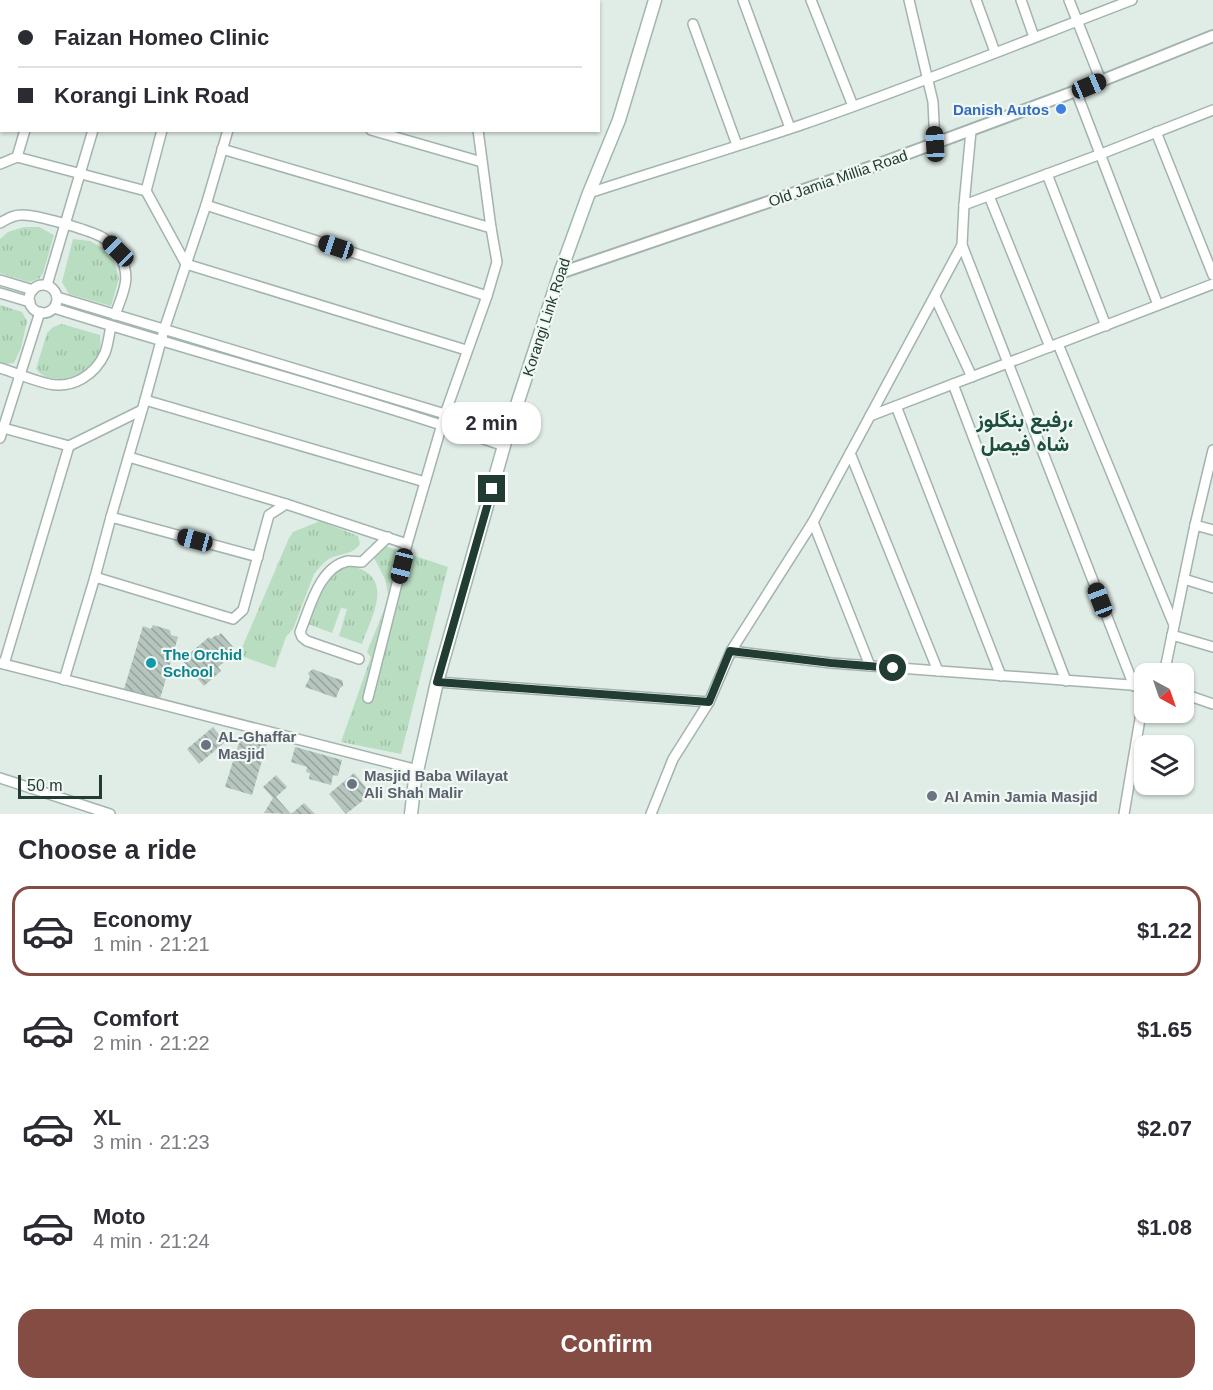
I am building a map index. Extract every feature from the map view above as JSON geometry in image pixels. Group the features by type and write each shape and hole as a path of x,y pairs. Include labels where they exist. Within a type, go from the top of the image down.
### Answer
{"main road":[{"name":"Korangi Link Road","path":"411,814 437,682 506,441 560,273 619,120 655,0"}],"street":[{"path":"743,0 790,128"},
{"path":"811,0 853,106"},
{"path":"909,0 933,102 935,144"},
{"path":"976,0 995,52"},
{"path":"1021,0 1034,37"},
{"path":"1069,0 1101,81"},
{"path":"589,193 853,106 1077,21 1116,3 1132,0"},
{"path":"693,24 737,145"},
{"name":"Old Jamia Millia Road","path":"560,273 861,171 1076,91 1213,36"},
{"path":"1076,91 1158,305"},
{"path":"964,205 1213,111"},
{"path":"651,814 673,759 709,702 730,651 813,522 962,245 971,131"},
{"path":"17,157 24,132"},
{"path":"47,285 92,132"},
{"path":"161,132 146,191 186,264 466,350"},
{"path":"64,680 164,330 206,205 227,132"},
{"path":"378,132 482,162"},
{"path":"369,698 407,544 425,482 445,414 497,262 490,228 478,132"},
{"path":"1156,132 1213,275"},
{"path":"222,149 490,228"},
{"path":"0,164 17,157 146,191"},
{"path":"1047,174 1106,326"},
{"path":"988,196 1174,625"},
{"path":"206,205 487,296"},
{"path":"0,223 13,216 24,214 65,225 109,241 118,251 125,267 127,280 115,315"},
{"path":"730,651 831,663 1134,686 962,245"},
{"path":"0,280 33,290"},
{"path":"870,416 1213,284"},
{"path":"30,303 33,290 47,285 52,288 57,297 54,308"},
{"path":"0,293 30,303 40,312 54,308 442,425 506,441"},
{"path":"57,297 445,414 506,441"},
{"path":"935,297 972,377"},
{"path":"40,312 1,431 69,446 142,410"},
{"path":"0,368 50,384 66,385 82,380 97,366 105,351 111,326"},
{"path":"953,384 1066,681"},
{"path":"145,400 425,482"},
{"path":"896,406 1001,676"},
{"path":"69,446 2,664 418,770"},
{"path":"1166,663 1195,525 1211,469 1213,450"},
{"path":"850,453 938,671"},
{"path":"129,457 286,504 407,544"},
{"path":"95,577 233,619 243,610 269,515 286,504"},
{"path":"111,517 258,557"},
{"path":"813,522 870,666"},
{"path":"1195,525 1213,530"},
{"path":"359,659 307,641 302,638 300,632 318,586 329,570 348,561 362,562 388,537"},
{"path":"1184,579 1213,588"},
{"path":"1172,635 1213,647"},
{"path":"437,682 709,702"},
{"path":"1194,697 1213,704"},
{"path":"1124,814 1139,723"},
{"path":"0,778 110,814"}],"green space":[{"path":"24,227 39,227 54,235 43,273 39,279 29,282 0,273 0,239 8,232"},
{"path":"73,239 90,241 104,249 114,262 119,278 111,306 69,294 62,282"},
{"path":"0,305 22,312 27,321 21,348 14,363 0,362"},
{"path":"62,324 100,335 100,350 92,365 85,371 68,378 51,378 36,369 47,333 53,327"},
{"path":"320,521 358,536 360,544 351,551 327,560 314,574 275,668 241,656 241,650 289,538 293,532"},
{"path":"373,542 448,567 401,754 341,742 371,657 367,652 388,600 385,579 369,548"},
{"path":"351,566 365,571 373,578 377,588 375,610 362,644 339,636 347,609 341,608 332,633 308,624 326,578 342,567"}],"building":[{"name":"The Orchid School","path":"153,625 170,630 171,635 178,637 160,699 124,689 143,626 151,629"},
{"path":"221,633 233,647 230,650 232,651 227,655 229,658 218,667 221,671 204,686 182,660 209,637 211,639"},
{"path":"313,669 342,680 343,686 336,698 305,687 310,677 308,673"},
{"name":"AL-Ghaffar Masjid","path":"213,727 225,742 199,764 187,749"},
{"path":"241,736 267,743 252,795 225,787"},
{"path":"295,747 342,760 338,776 333,775 331,785 309,779 310,773 306,772 307,767 291,762"},
{"name":"Masjid Baba Wilayat Ali Shah Malir","path":"354,773 371,794 346,814 329,794"},
{"path":"276,775 287,787 276,797 291,814 264,813 273,798 263,787"},
{"path":"304,803 315,814 291,814"}],"place":[{"name":"Danish Autos","path":"1061,109"},
{"name":"The Orchid School","path":"151,663"},
{"name":"AL-Ghaffar Masjid","path":"206,745"},
{"name":"Masjid Baba Wilayat Ali Shah Malir","path":"352,784"},
{"name":"Al Amin Jamia Masjid","path":"932,796"}],"district":[{"name":"رفیع بنگلوز، شاہ فیصل","path":"1025,431"}],"route":[{"path":"492,489 437,682 709,702 730,651 893,668"}]}
